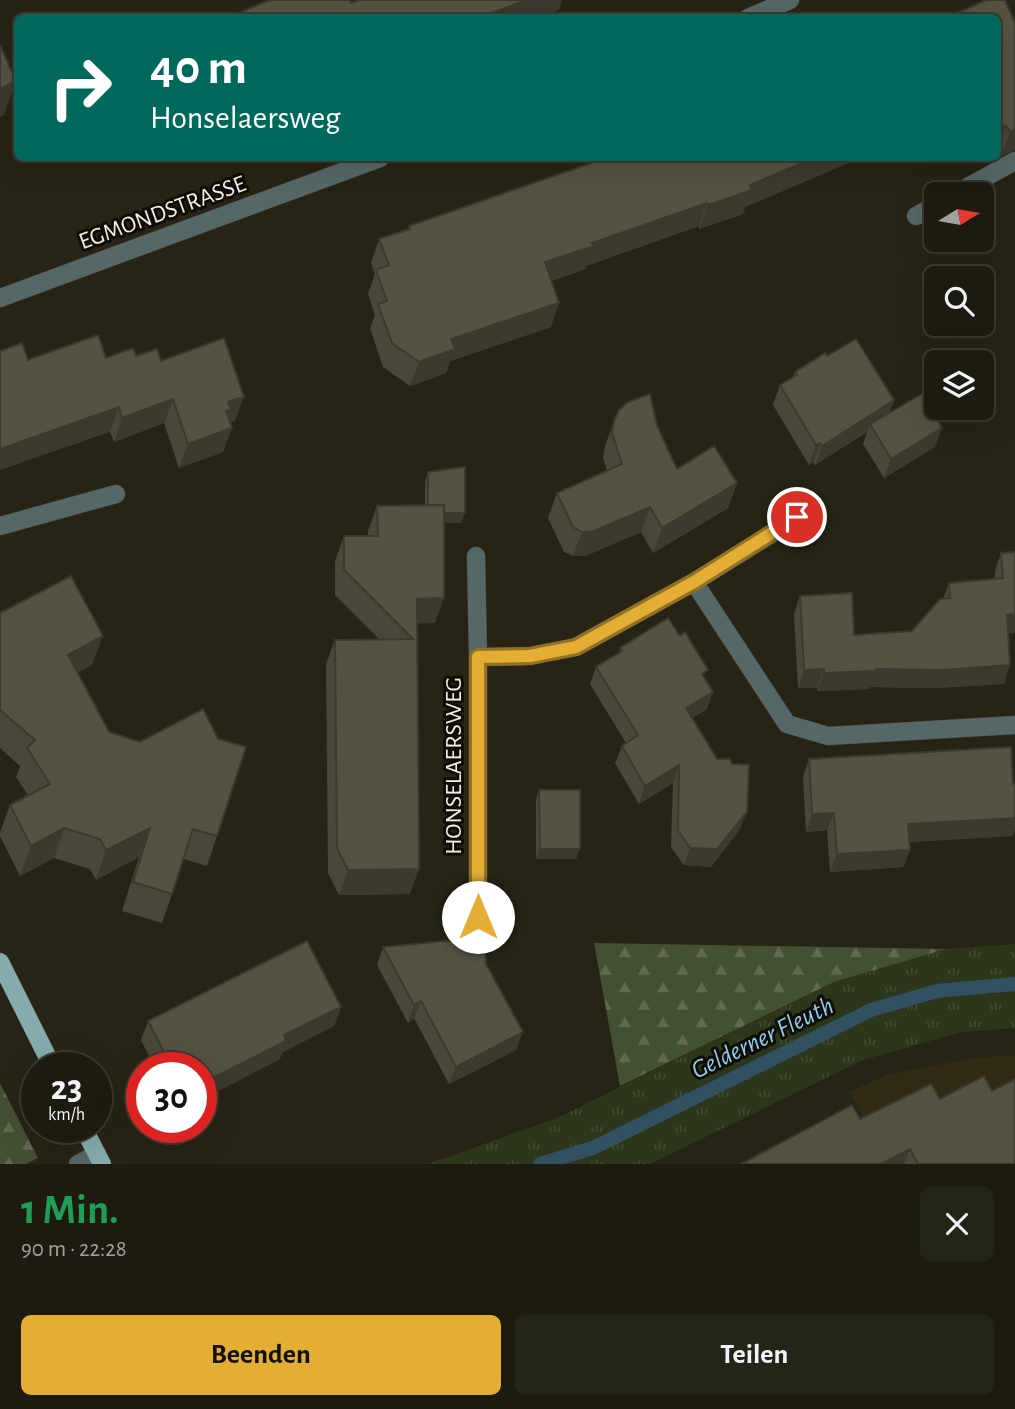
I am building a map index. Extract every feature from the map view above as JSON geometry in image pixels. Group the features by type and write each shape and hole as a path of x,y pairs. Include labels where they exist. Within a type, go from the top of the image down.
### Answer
{"main road":[{"path":"0,962 45,1052"},
{"path":"91,1143 99,1159"}],"street":[{"path":"757,14 790,0"},
{"name":"EGMONDSTRASSE","path":"0,298 372,161"},
{"path":"977,182 1015,161"},
{"path":"916,216 924,212"},
{"path":"0,526 116,494"},
{"name":"HONSELAERSWEG","path":"478,657 530,656 576,647 694,582 797,517"},
{"name":"HONSELAERSWEG","path":"476,556 478,917"},
{"path":"694,582 787,724 828,736 1015,725"},
{"path":"78,1164 99,1159"}],"shaded area":[{"path":"1015,1055 1015,1164 889,1164 849,1092 887,1075 974,1058"}],"green space":[{"path":"594,943 946,949 834,982 620,1086"},
{"path":"1015,944 1015,1028 961,1032 863,1060 650,1164 428,1164 557,1118 834,982 946,949"},
{"path":"0,1083 21,1124 21,1143 30,1143 38,1158 26,1164 0,1164"}],"building":[{"path":"270,0 350,0 351,3 359,0 527,0 489,14 236,14"},
{"path":"986,0 1005,0 1015,23 1015,129 1010,132 1006,126 1001,128 1001,14 955,14"},
{"path":"0,45 14,82 0,89"},
{"path":"597,161 807,161 750,185 752,190 592,243 594,246 545,262 559,303 451,339 455,349 419,362 392,343 378,304 387,301 376,270 389,265 379,239 410,229 409,226"},
{"path":"98,335 106,358 133,348 136,356 157,349 161,361 224,338 244,397 228,402 231,410 226,411 232,428 188,444 173,399 122,418 119,407 0,449 0,351 22,343 28,360"},
{"path":"856,339 894,400 822,446 820,443 816,445 780,385 825,353 827,356"},
{"path":"650,394 657,426 677,469 714,446 737,483 662,528 650,507 594,531 582,532 573,527 557,493 622,464 612,433 614,421 619,410 628,402"},
{"path":"922,394 924,420 937,420 942,428 891,459 870,424"},
{"path":"465,467 465,513 444,513 444,505 428,506 428,472"},
{"path":"444,505 444,598 417,599 419,869 348,870 337,848 335,640 413,639 344,570 344,536 378,536 377,506"},
{"path":"1015,552 1015,614 1007,615 1010,665 824,673 824,669 804,670 800,596 852,593 854,635 912,631 940,599 950,598 949,583 1003,578 1001,553"},
{"path":"71,576 103,636 68,655 109,732 140,742 203,709 218,739 246,747 217,836 193,829 172,894 133,882 150,828 106,850 100,839 64,828 31,846 10,805 50,784 27,748 35,740 0,710 0,613"},
{"path":"668,618 680,636 685,632 708,670 702,674 713,692 686,708 717,759 730,759 732,764 749,765 747,812 717,849 690,848 678,830 679,765 645,786 622,746 638,735 596,667 622,651 620,648"},
{"path":"1011,747 1015,818 908,824 910,850 837,854 834,813 812,814 809,759"},
{"path":"539,790 580,790 580,849 540,849"},
{"path":"484,937 486,964 523,1032 456,1067 421,1001 414,1005 383,947"},
{"path":"307,941 341,1007 284,1035 286,1041 217,1076 217,1052 164,1052 148,1021"},
{"path":"984,1076 992,1091 1015,1079 1015,1164 918,1164 910,1149 881,1164 741,1164 852,1105 860,1119 931,1084 940,1099"}],"waterway":[{"name":"Gelderner Fleuth","path":"540,1164 593,1148 871,1010 937,991 1015,984"}],"route":[{"path":"478,917 478,657 530,656 576,647 694,582 797,517"}]}
